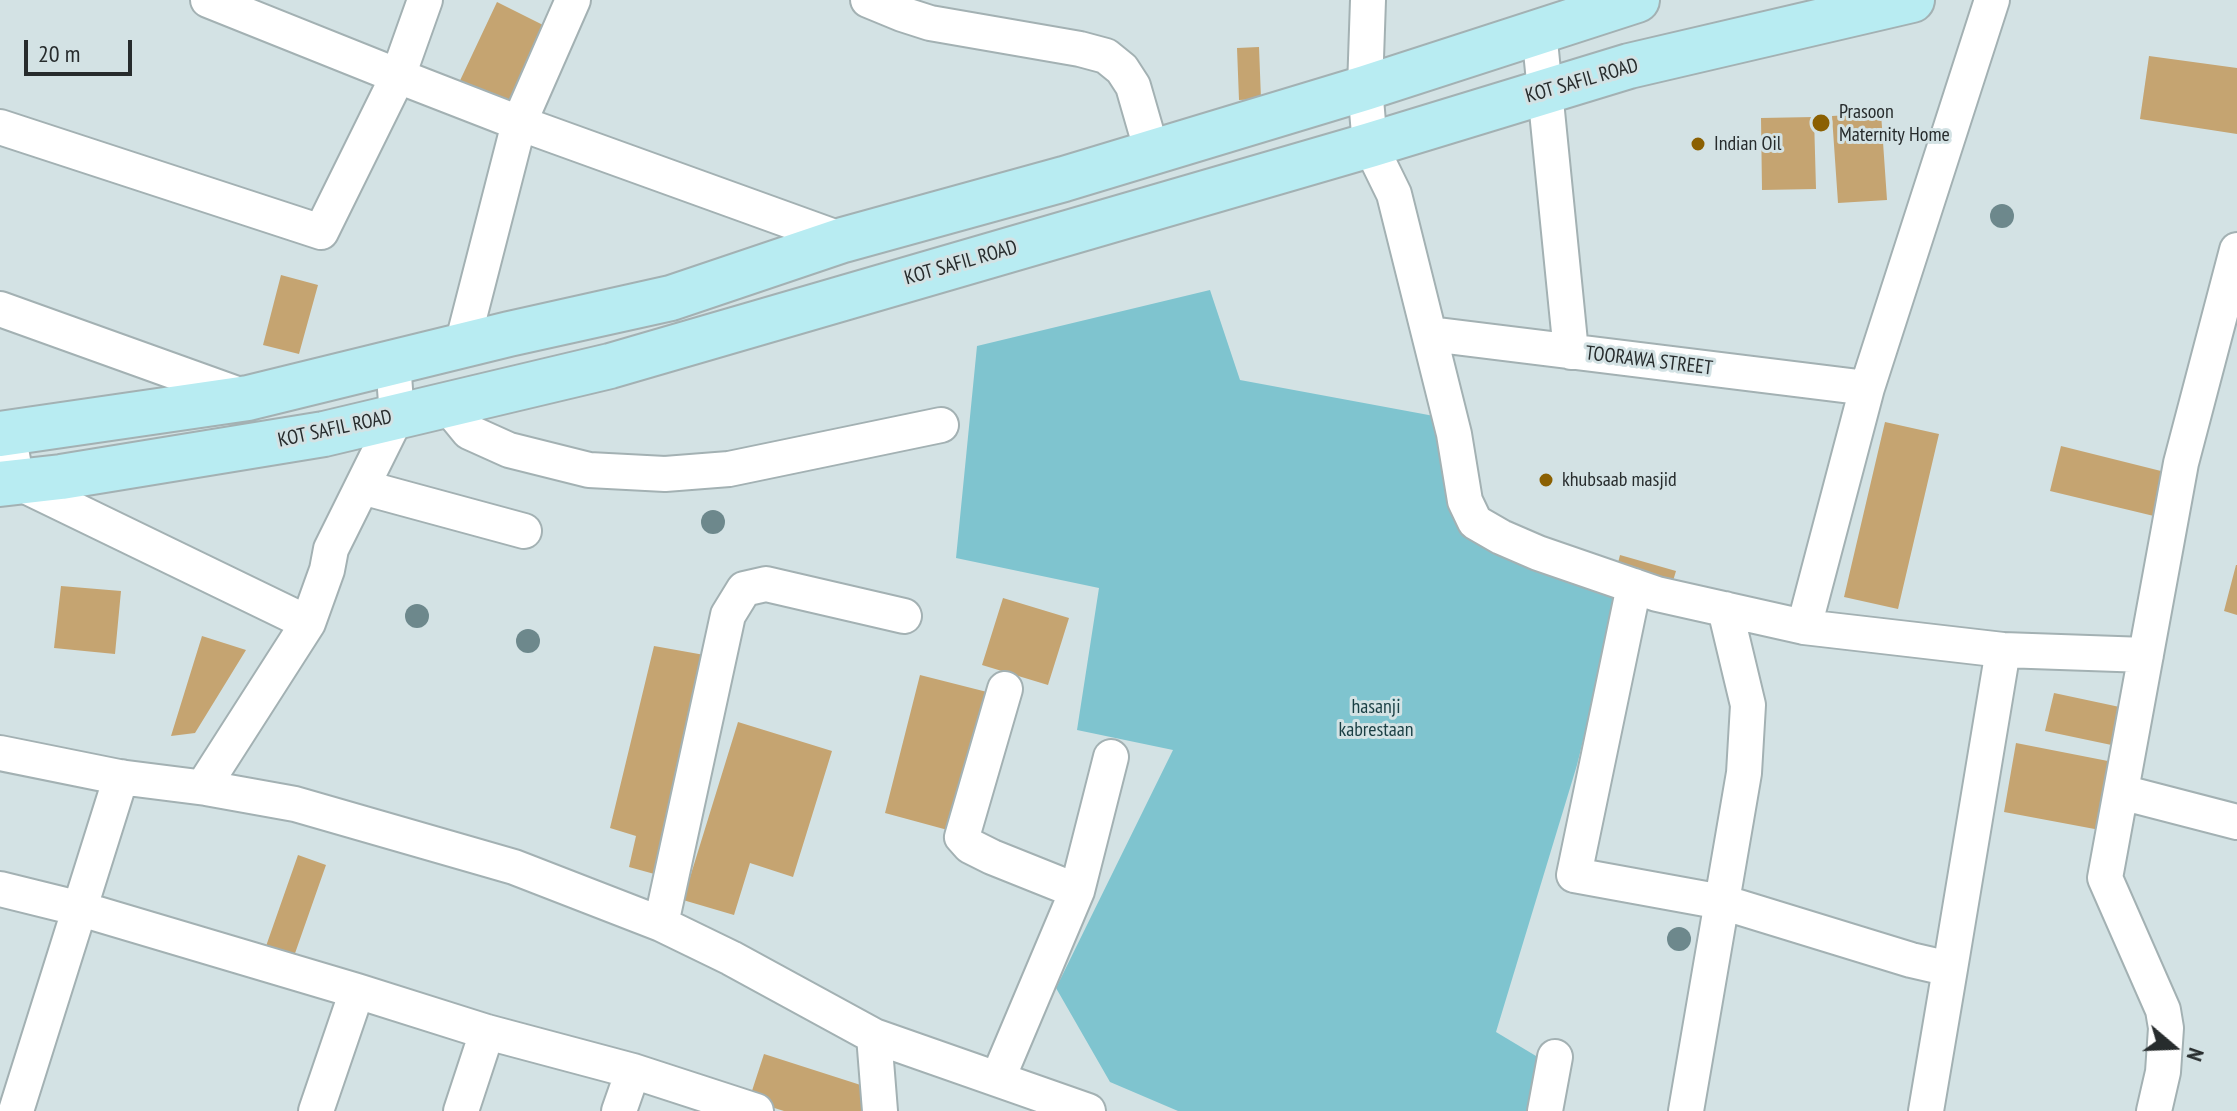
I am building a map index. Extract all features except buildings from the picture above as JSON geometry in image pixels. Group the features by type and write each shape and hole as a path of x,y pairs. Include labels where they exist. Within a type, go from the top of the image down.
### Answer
{"main road":[{"path":"4,433 248,398 671,298 843,240 1050,183 1365,88 1637,0"},
{"name":"KOT SAFIL ROAD","path":"9,483 324,434 610,366 1370,145 1629,66 1912,0"}],"street":[{"path":"208,0 519,123 843,240"},
{"path":"0,127 321,232 398,76 425,0"},
{"path":"462,345 519,123 573,0"},
{"path":"868,0 930,23 1106,56 1122,69 1133,86 1152,152"},
{"path":"1368,0 1365,88 1370,145 1394,194 1454,434 1465,501 1475,522 1538,553 1657,594 1804,627 2003,650 2146,655"},
{"path":"1804,627 1867,388 1992,0"},
{"path":"1539,31 1571,352"},
{"path":"2154,1111 2163,1072 2166,1028 2163,1010 2105,878 2181,463 2237,250"},
{"path":"0,309 248,398"},
{"name":"TOORAWA STREET","path":"1430,334 1867,388"},
{"path":"203,787 308,623 327,570 331,549 397,416 393,362"},
{"path":"446,404 469,432 509,450 589,470 665,474 729,469 941,425"},
{"path":"4,433 9,483 308,623"},
{"path":"362,487 524,531"},
{"path":"661,924 728,615 744,589 766,584 904,616"},
{"path":"1634,586 1574,875 1722,902 1950,969"},
{"path":"1686,1111 1744,773 1748,705 1725,609"},
{"path":"1926,1111 2003,650"},
{"path":"1005,689 962,837 970,846 992,857 1077,891"},
{"path":"0,753 121,777 203,787 295,804 514,867 661,924 731,958 874,1036 1088,1111"},
{"path":"998,1078 1077,891 1111,757"},
{"path":"16,1111 121,777"},
{"path":"2121,792 2237,822"},
{"path":"0,889 81,909 487,1032 633,1071 756,1111"},
{"path":"316,1111 357,991"},
{"path":"461,1111 487,1032"},
{"path":"874,1036 880,1111"},
{"path":"1545,1111 1555,1057"},
{"path":"619,1111 633,1071"}],"green space":[{"name":"hasanji kabrestaan","path":"1210,290 1240,380 1434,416 1464,532 1620,592 1577,765 1496,1032 1556,1068 1542,1111 1178,1111 1110,1082 1056,988 1173,750 1077,730 1099,588 956,558 977,346"}],"place":[{"name":"Prasoon Maternity Home","path":"1821,123"},
{"name":"Indian Oil","path":"1698,144"},
{"name":"khubsaab masjid","path":"1546,480"}]}
